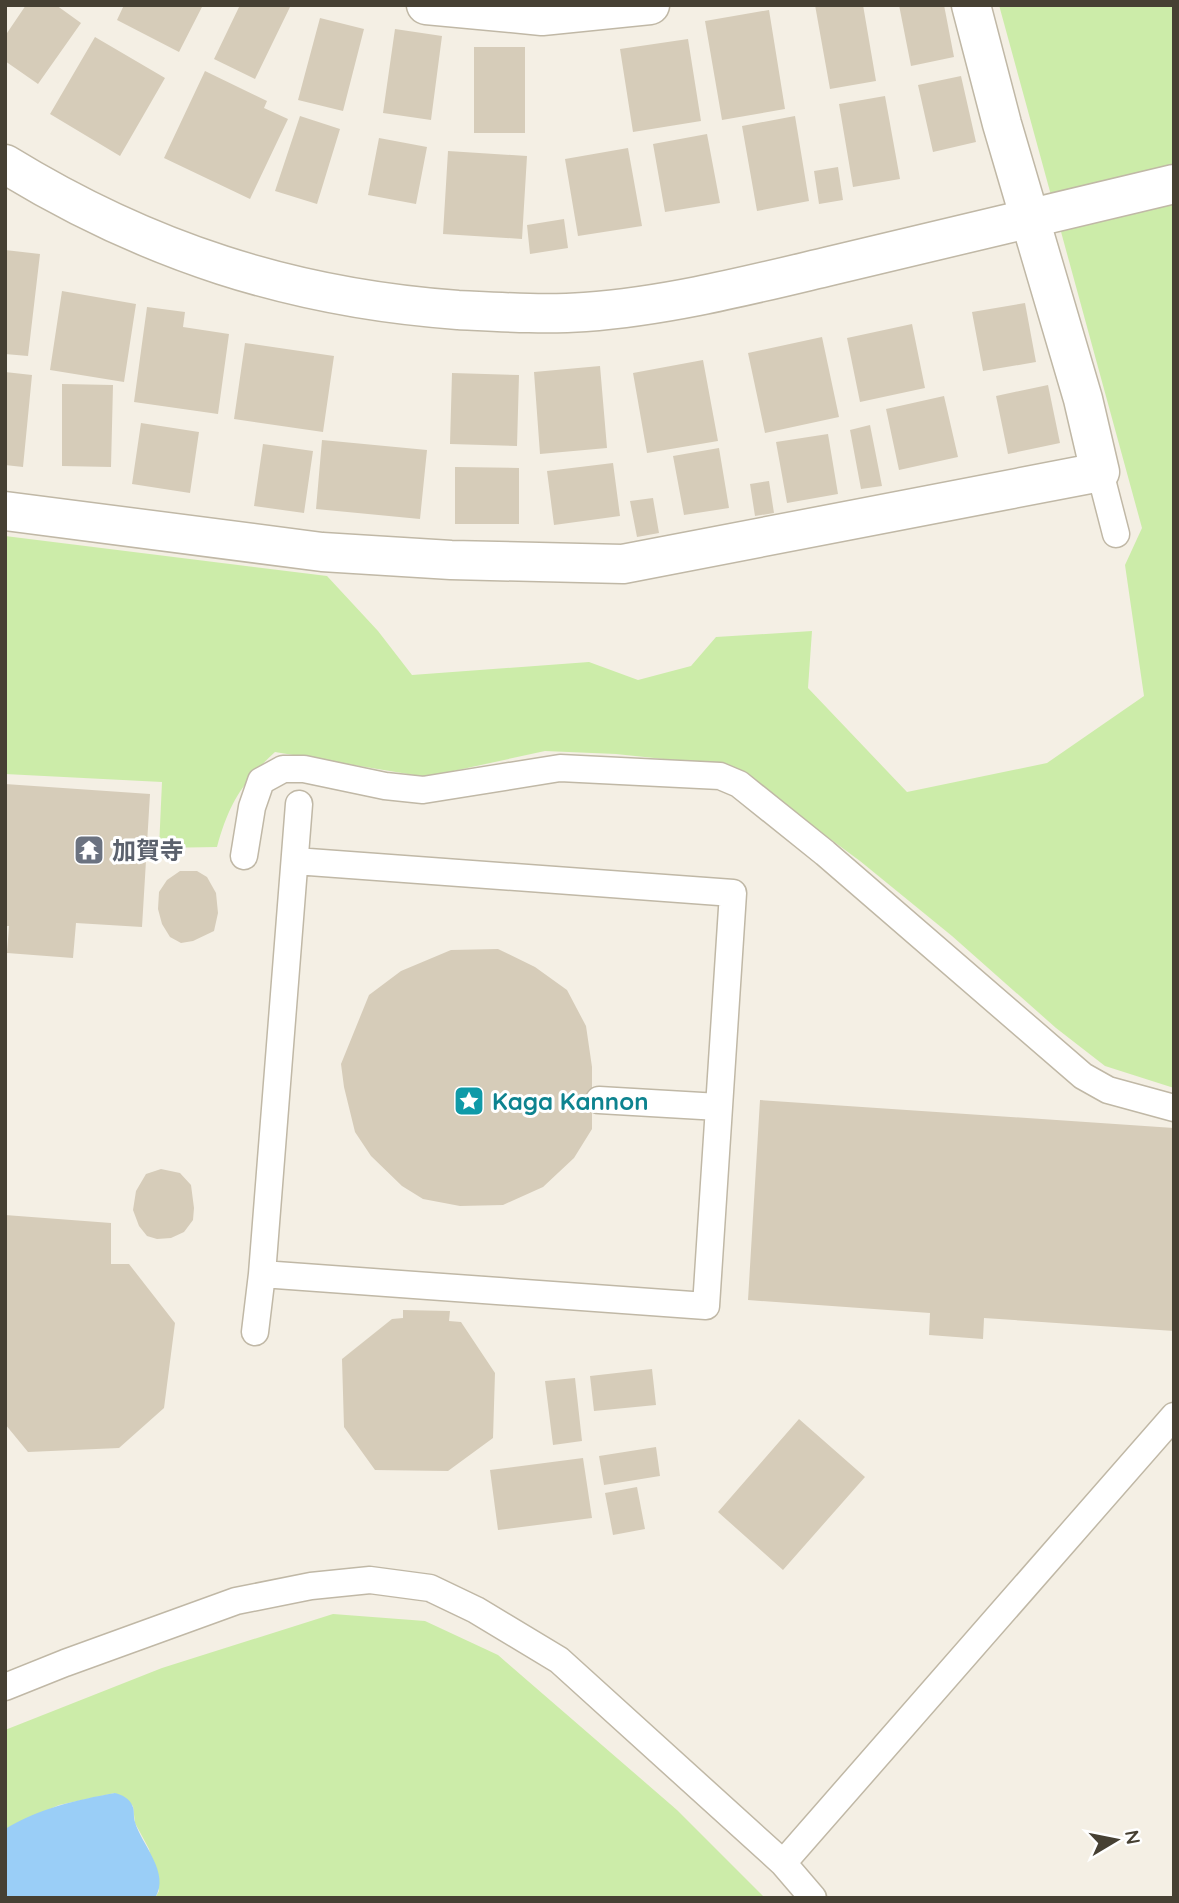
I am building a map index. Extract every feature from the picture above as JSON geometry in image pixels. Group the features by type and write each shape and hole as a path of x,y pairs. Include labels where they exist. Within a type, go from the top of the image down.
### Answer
{"street":[{"path":"426,5 542,16 650,5"},
{"path":"5,511 322,552 451,560 623,564 1100,472 1083,399 1029,218 971,5"},
{"path":"5,164 100,217 206,261 266,280 398,306 489,312 584,312 682,299 1174,184"}],"lane":[{"path":"1100,472 1116,534"},
{"path":"244,856 252,807 261,781 283,769 304,769 385,786 423,790 560,768 720,776 739,784 825,853 1083,1076 1108,1090 1174,1108"},
{"path":"254,1332 262,1274 299,804"},
{"path":"262,1274 706,1306 733,893 295,861"},
{"path":"598,1100 719,1107"},
{"path":"783,1863 1174,1416"},
{"path":"5,1687 236,1601 311,1586 370,1580 430,1587 476,1610 559,1660 783,1863 813,1898"}],"green space":[{"path":"999,5 1174,5 1174,1088 1105,1066 1056,1028 952,936 860,861 780,802 751,776 730,766 616,754 545,751 426,777 275,752 238,795 226,818 217,847 159,848 162,782 5,774 5,536 327,576 378,631 412,675 589,662 638,680 691,666 716,637 812,631 808,688 907,792 1047,763 1144,696 1125,565 1142,528"},
{"path":"333,1614 425,1621 498,1655 677,1810 765,1898 155,1898 159,1891 149,1849 135,1823 133,1806 115,1793 59,1805 5,1829 5,1730 162,1668"}],"water":[{"path":"115,1793 131,1803 138,1831 157,1869 159,1888 155,1898 5,1898 5,1829 58,1806"}],"building":[{"path":"26,5 56,5 81,23 38,84 5,61 5,36"},
{"path":"124,5 203,5 179,52 117,20"},
{"path":"240,5 290,7 255,79 214,59"},
{"path":"815,5 863,5 876,81 830,89"},
{"path":"899,5 944,5 954,57 911,66"},
{"path":"769,10 785,109 722,120 705,21"},
{"path":"320,18 364,29 343,111 298,100"},
{"path":"395,29 442,36 431,120 383,113"},
{"path":"95,37 165,78 120,156 50,114"},
{"path":"688,39 701,121 633,132 620,49"},
{"path":"474,47 525,47 525,133 474,133"},
{"path":"205,71 267,101 264,108 288,119 250,199 164,158"},
{"path":"961,76 976,142 933,152 918,85"},
{"path":"885,96 900,179 853,187 839,104"},
{"path":"300,116 340,129 317,204 275,191"},
{"path":"795,116 809,201 757,211 742,126"},
{"path":"707,134 720,203 665,212 653,144"},
{"path":"379,138 427,147 416,204 368,195"},
{"path":"628,148 642,226 578,236 565,159"},
{"path":"448,151 527,156 522,239 443,234"},
{"path":"838,167 843,200 819,204 814,171"},
{"path":"564,219 568,248 530,254 527,225"},
{"path":"5,250 40,254 28,356 5,354"},
{"path":"62,291 136,304 124,382 50,370"},
{"path":"1025,303 1036,362 983,371 972,312"},
{"path":"147,307 185,312 183,327 229,334 218,414 134,402"},
{"path":"912,324 925,388 860,402 847,338"},
{"path":"822,337 839,417 765,433 748,353"},
{"path":"245,343 334,356 323,432 234,419"},
{"path":"703,360 718,441 647,453 633,373"},
{"path":"600,366 607,448 540,454 534,372"},
{"path":"5,372 32,375 23,467 5,465"},
{"path":"452,373 519,375 517,446 450,444"},
{"path":"62,384 113,385 111,467 62,466"},
{"path":"1048,385 1060,443 1008,454 996,396"},
{"path":"944,396 958,457 899,470 886,409"},
{"path":"141,423 199,432 190,493 132,484"},
{"path":"870,425 882,486 861,489 850,430"},
{"path":"828,434 838,494 787,503 776,442"},
{"path":"322,440 427,450 420,519 316,509"},
{"path":"263,444 313,451 304,513 254,506"},
{"path":"719,448 729,508 684,515 673,456"},
{"path":"613,463 620,516 554,525 547,471"},
{"path":"455,467 519,468 519,524 455,524"},
{"path":"769,481 774,513 755,516 750,484"},
{"path":"653,498 659,533 637,537 630,501"},
{"path":"5,784 150,794 142,927 76,923 73,958 7,953 9,926 5,926"},
{"path":"180,871 197,871 207,877 216,893 218,913 214,931 193,941 181,943 170,937 162,924 158,909 159,892 167,880"},
{"path":"498,949 535,967 567,990 586,1026 592,1067 592,1129 574,1158 543,1187 503,1205 460,1206 423,1199 402,1186 371,1156 355,1132 341,1064 369,995 401,971 451,950"},
{"path":"760,1100 1174,1128 1174,1331 984,1318 983,1339 929,1335 930,1313 748,1300"},
{"path":"161,1169 180,1173 191,1185 194,1208 193,1220 184,1232 171,1238 157,1239 147,1236 139,1226 133,1210 136,1191 146,1174"},
{"path":"5,1215 111,1223 111,1264 129,1264 175,1323 164,1408 119,1448 28,1452 5,1424"},
{"path":"403,1310 450,1311 449,1321 461,1322 495,1373 493,1438 448,1471 375,1470 344,1427 342,1359 392,1319 403,1318"},
{"path":"652,1369 656,1405 594,1411 590,1376"},
{"path":"575,1378 582,1441 553,1445 545,1381"},
{"path":"799,1419 865,1477 783,1570 718,1512"},
{"path":"656,1447 660,1476 604,1485 599,1456"},
{"path":"583,1458 592,1518 498,1530 490,1470"},
{"path":"637,1487 645,1529 613,1535 605,1493"}],"place":[{"name":"加賀寺","path":"89,850"},
{"name":"Kaga Kannon","path":"469,1101"}]}
